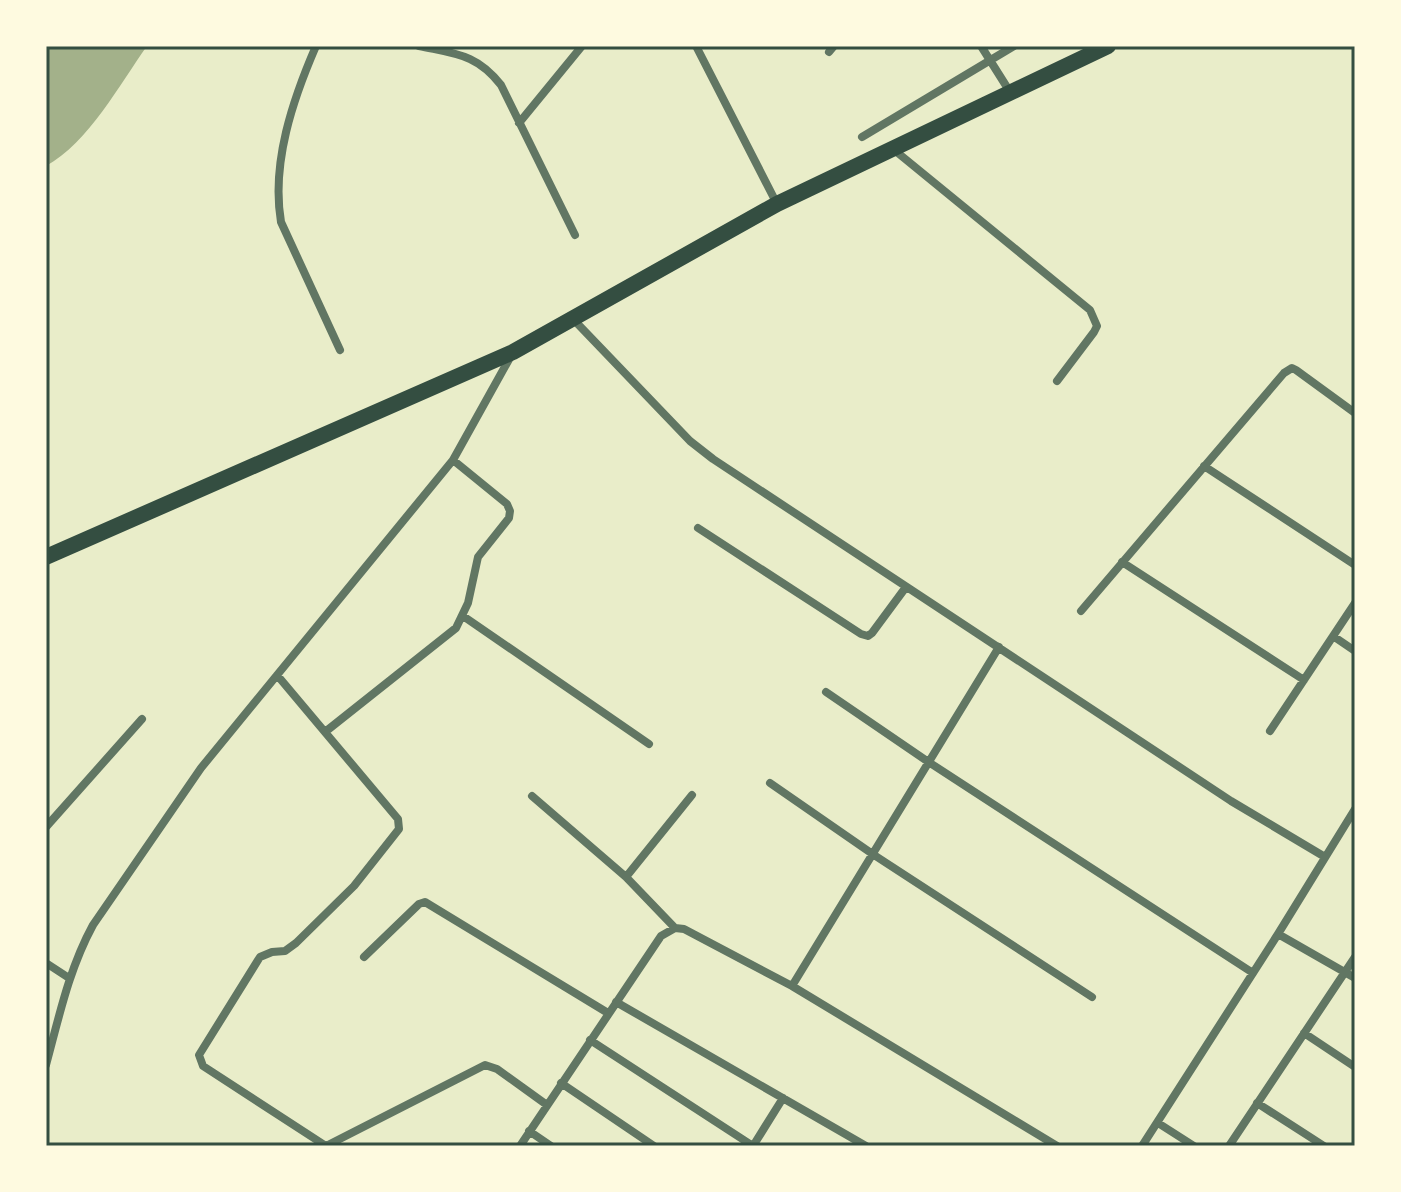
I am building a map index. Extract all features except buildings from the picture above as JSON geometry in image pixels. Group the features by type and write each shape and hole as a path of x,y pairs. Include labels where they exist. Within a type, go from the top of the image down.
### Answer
{"main road":[{"path":"46,557 513,352 777,204 1108,46"}],"street":[{"path":"316,46 293,103 277,201 281,222 340,350"},
{"path":"419,46 469,56 488,68 501,85 575,235"},
{"path":"519,123 582,46"},
{"path":"696,46 777,204"},
{"path":"981,46 1010,93"},
{"path":"862,137 1014,46"},
{"path":"893,149 1090,310 1097,326 1057,381"},
{"path":"573,319 701,450 1231,801 1325,857"},
{"path":"46,1065 78,951 93,925 201,768 453,460 513,352"},
{"path":"1081,611 1284,373 1292,368 1355,413"},
{"path":"325,732 456,628 463,616 478,557 509,518 510,511 507,504 453,460"},
{"path":"1204,466 1355,565"},
{"path":"698,528 868,636 906,587"},
{"path":"1122,562 1304,680"},
{"path":"1270,731 1355,603"},
{"path":"463,616 649,744"},
{"path":"1333,636 1355,651"},
{"path":"792,986 999,647"},
{"path":"277,675 398,819 399,829 354,886 296,943 285,951 260,957 199,1055 203,1066 326,1146 485,1065 497,1069 547,1105"},
{"path":"826,692 1253,973"},
{"path":"46,827 142,719"},
{"path":"770,783 874,855 1092,997"},
{"path":"626,877 692,795"},
{"path":"532,796 626,877 675,928"},
{"path":"1142,1146 1355,809"},
{"path":"364,957 419,904 425,902 608,1013"},
{"path":"520,1146 661,936 675,928 684,929 792,986 1057,1146"},
{"path":"1278,934 1355,978"},
{"path":"1229,1146 1355,957"},
{"path":"46,963 69,978"},
{"path":"616,1002 866,1146"},
{"path":"1304,1033 1355,1067"},
{"path":"590,1040 753,1146 783,1098"},
{"path":"561,1083 654,1146"},
{"path":"1257,1103 1324,1146"},
{"path":"1158,1123 1194,1146"},
{"path":"529,1131 551,1146"}],"shaded area":[{"path":"46,46 147,46 89,128 76,143 46,166"}]}
